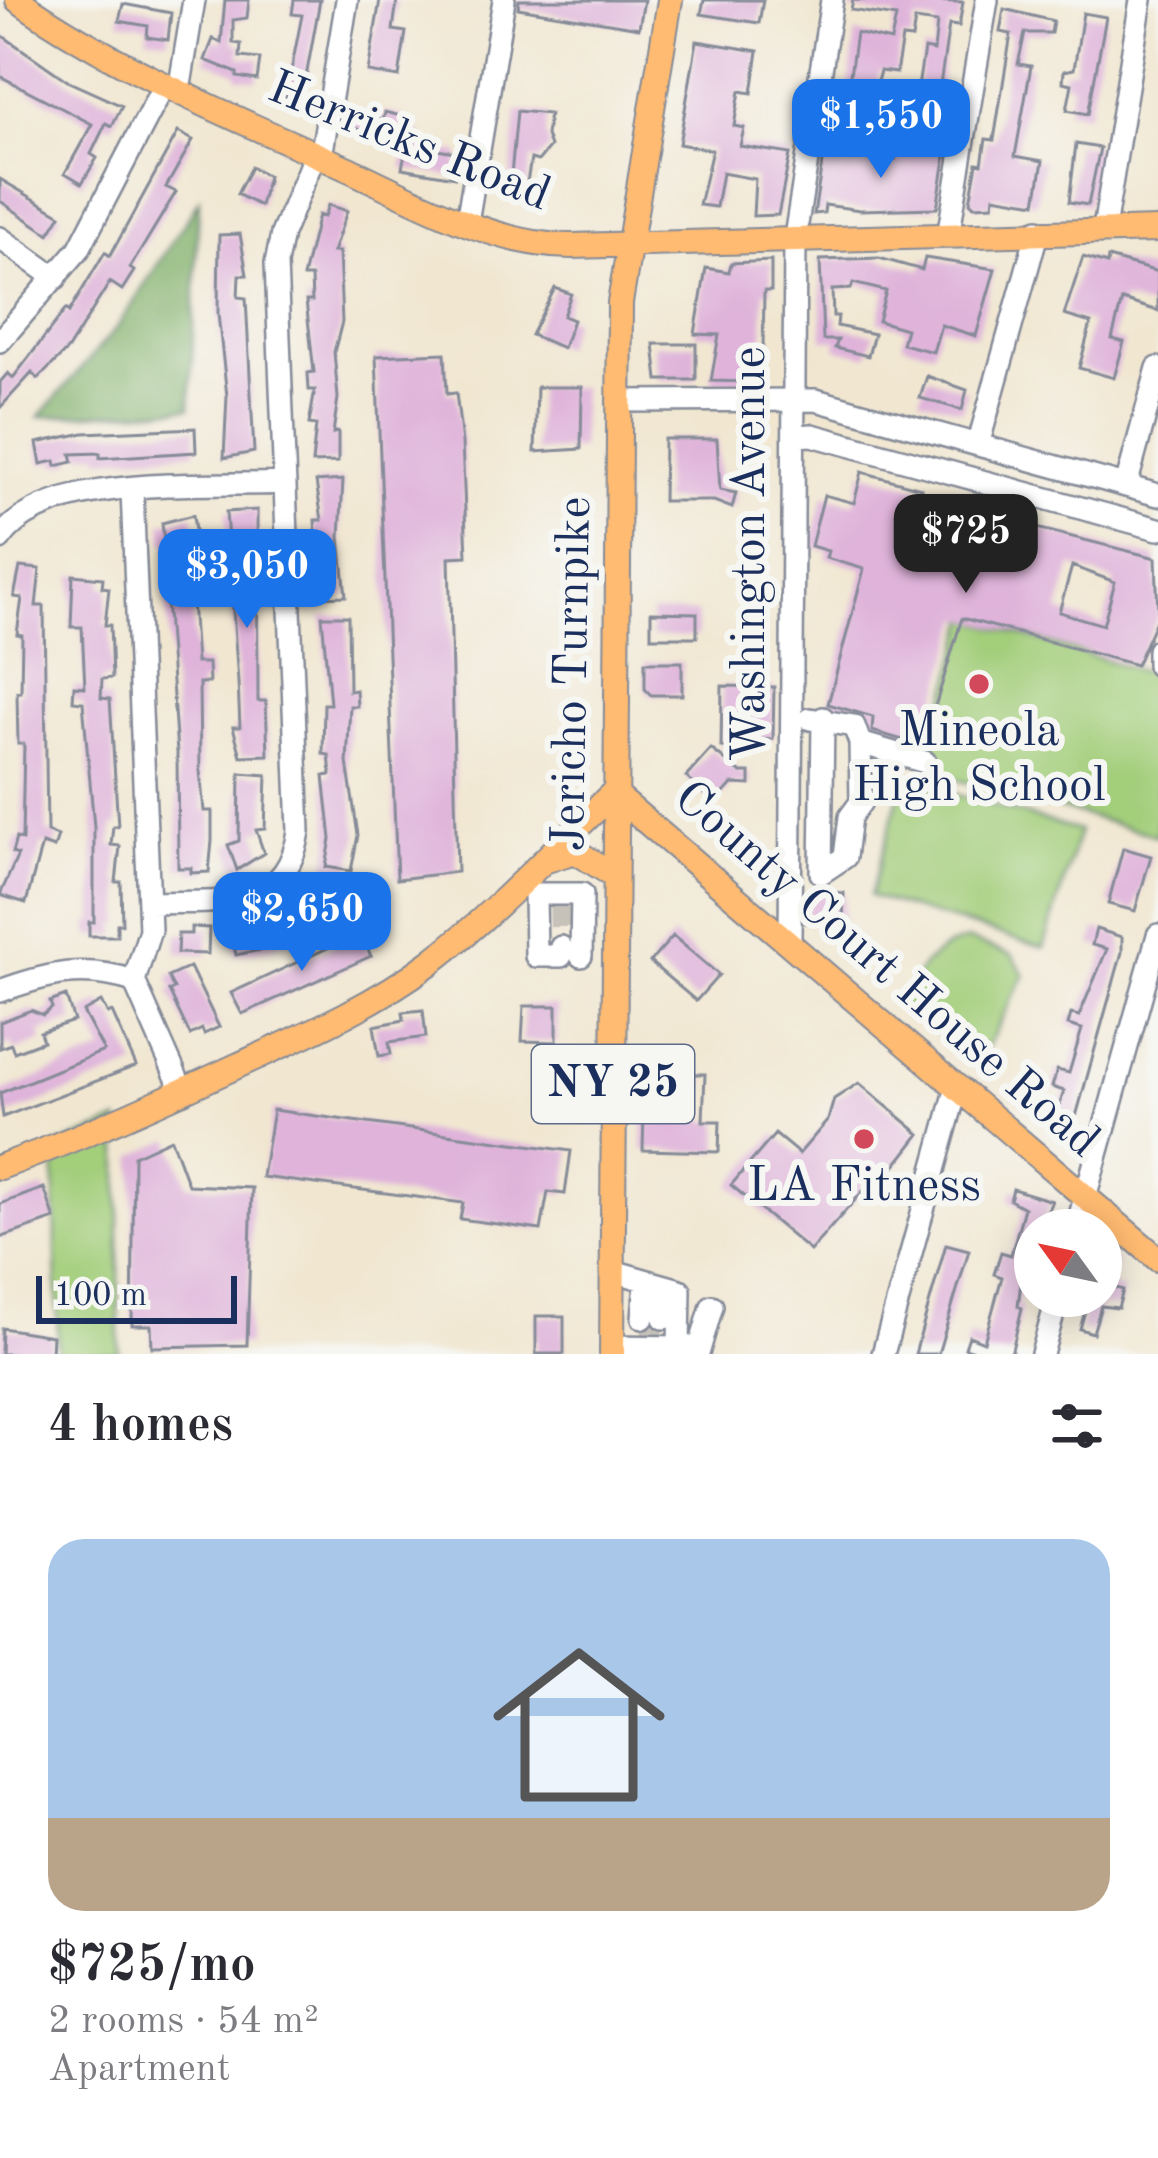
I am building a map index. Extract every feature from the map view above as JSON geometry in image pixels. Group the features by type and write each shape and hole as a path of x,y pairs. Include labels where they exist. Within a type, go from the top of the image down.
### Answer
{"main road":[{"name":"Jericho Turnpike","path":"612,1350 620,303 670,0"},
{"name":"Herricks Road","path":"32,4 94,50 172,88 467,222 540,244 949,231 1158,230"},
{"path":"0,1167 183,1092 328,1024 428,964 613,793"},
{"name":"County Court House Road","path":"613,793 1158,1259"},
{"path":"521,880 566,851 585,854 613,886"}],"street":[{"path":"0,341 56,278 107,203 172,88 194,0"},
{"path":"149,903 251,896 276,884 296,856 299,831 277,256 318,155 347,0"},
{"path":"467,222 504,0"},
{"name":"Washington Avenue","path":"790,943 795,237 832,0"},
{"path":"949,231 987,0"},
{"path":"1104,230 1141,0 1158,3"},
{"path":"978,446 1038,230"},
{"path":"0,238 56,278"},
{"path":"1126,486 1158,368"},
{"path":"619,401 816,400 1158,495"},
{"path":"795,436 812,435 1158,529"},
{"path":"0,536 53,500 285,483"},
{"path":"132,491 149,903 148,942 134,981 183,1092"},
{"path":"1158,650 1158,665"},
{"path":"792,721 823,718 854,726 860,742 861,802 850,817 845,857 821,873 823,718"},
{"path":"860,742 925,762"},
{"path":"567,898 571,951 536,956 535,894 567,898 613,886"},
{"path":"1082,1209 1158,935"},
{"path":"0,991 64,970 95,970 134,981"},
{"path":"884,1354 957,1088"},
{"path":"613,1271 680,1290 662,1339"},
{"path":"655,1285 662,1339"},
{"path":"612,1350 662,1339 712,1306"},
{"path":"1042,1354 1052,1317"}],"green space":[{"path":"199,200 190,408 39,417 118,326"},
{"path":"968,619 1158,676 1158,836 925,771"},
{"path":"904,779 1079,831 1044,948 870,896"},
{"path":"968,940 1012,955 1025,975 976,1061 898,1004 934,956"},
{"path":"119,1121 119,1354 58,1354 54,1147"}],"building":[{"path":"225,0 249,0 247,18 233,20 233,43 241,44 240,57 260,59 257,80 237,77 205,60 213,39 221,43"},
{"path":"294,0 320,0 301,105 285,102 302,15 292,14"},
{"path":"380,0 397,0 393,30 406,32 399,77 368,72"},
{"path":"519,0 644,0 639,28 518,8"},
{"path":"704,0 763,0 759,23 701,14"},
{"path":"853,0 963,2 959,26 949,25 939,92 918,87 924,49 934,51 937,23 915,20 912,39 902,38 896,73 880,71 866,120 844,117 856,33 891,41 896,17 851,10"},
{"path":"123,4 171,13 168,40 147,37 148,26 119,21"},
{"path":"1004,9 1053,21 1051,33 1025,33 1018,64 1031,66 1015,156 1043,161 1036,203 994,196 993,205 974,206 970,202 977,163 982,164 986,139 994,140 1011,34 1000,32"},
{"path":"1083,13 1106,17 1088,114 1067,110 1072,84 1063,82 1064,71 1074,69"},
{"path":"0,34 69,82 122,106 112,126 106,123 91,154 97,158 82,183 65,173 92,124 0,76"},
{"path":"697,41 758,51 752,93 740,91 734,126 744,128 740,146 790,154 778,215 753,216 755,179 722,173 716,207 699,205 712,150 679,144"},
{"path":"355,110 383,121 385,112 405,117 402,129 423,133 421,146 460,153 455,177 402,168 406,148 349,126"},
{"path":"517,111 549,114 546,135 550,147 538,161 531,159 526,188 510,186"},
{"path":"178,132 193,140 166,187 176,192 130,268 134,271 122,290 110,282 68,349 38,379 32,373 0,408 0,382 8,373 13,378 66,309 69,312 105,252 110,256"},
{"path":"1076,144 1100,148 1088,205 1069,202"},
{"path":"897,145 946,153 937,208 860,210 825,205 824,213 814,214 824,150 895,160"},
{"path":"251,167 268,176 260,206 237,194"},
{"path":"0,179 61,215 49,234 0,201"},
{"path":"328,205 347,211 333,252 339,252 342,322 334,352 338,398 333,433 338,432 338,462 312,463 316,425 309,424 315,390 309,390 308,373 314,372 306,301 312,301 311,277 303,277 318,215 324,217"},
{"path":"240,234 247,275 239,275 238,297 246,298 254,452 224,458 227,396 218,314 219,235"},
{"path":"1083,257 1107,264 1108,258 1158,272 1158,311 1122,300 1112,339 1124,342 1114,378 1079,368 1091,323 1064,315"},
{"path":"879,258 922,270 925,258 995,269 976,336 941,325 933,352 902,344 906,329 878,321 886,291 853,283 851,289 832,290 833,316 838,316 837,326 874,334 868,356 835,348 838,340 823,340 820,260"},
{"path":"771,261 771,291 764,291 763,350 750,350 750,382 711,381 719,335 695,334 706,268 729,272 731,263"},
{"path":"555,288 571,294 563,316 573,320 563,348 531,335"},
{"path":"654,344 696,344 696,380 658,380"},
{"path":"445,353 447,394 456,393 462,442 467,556 449,557 457,872 397,879 376,356"},
{"path":"927,376 967,390 962,410 920,398"},
{"path":"537,387 582,387 581,449 535,452"},
{"path":"195,428 196,452 100,458 100,453 71,454 73,462 56,466 55,461 41,464 37,443 84,433"},
{"path":"664,439 717,439 720,490 736,493 732,508 714,501 663,501"},
{"path":"862,472 921,488 918,498 1156,558 1158,616 1136,665 962,618 923,746 872,731 873,717 828,704 864,569 826,558 828,551 811,546 824,495 854,503","holes":["1072,566 1115,582 1103,625 1059,612"]},
{"path":"343,480 340,537 346,596 320,597 315,520 322,520 316,482"},
{"path":"257,510 258,701 266,701 268,755 241,756 233,727 240,727 226,512"},
{"path":"193,515 200,571 192,571 191,584 196,663 208,663 209,683 199,683 200,771 204,811 212,811 212,841 209,872 191,873 191,868 178,868 177,752 165,585 169,543 164,543 162,523"},
{"path":"20,567 40,569 36,606 44,606 47,832 58,836 54,848 42,844 26,903 0,895 18,855 12,853 16,838 22,840 24,744 18,744 17,692 21,692 22,635 17,634 22,598 14,597"},
{"path":"73,575 103,578 102,587 109,588 105,625 110,625 112,678 102,679 101,698 110,699 118,826 113,826 111,845 120,846 116,882 121,882 122,924 117,924 117,936 89,936 89,922 94,922 94,827 83,702 73,701 74,686 85,687 82,627 71,627"},
{"path":"651,612 697,613 697,637 651,637"},
{"path":"322,616 348,616 349,691 356,690 357,706 350,706 347,762 358,835 351,871 326,867 331,839 324,776 331,775 329,755 323,754 324,704 330,704"},
{"path":"645,662 682,662 682,695 651,695 645,689"},
{"path":"722,686 774,687 773,739 762,740 763,748 721,747"},
{"path":"711,749 741,773 750,773 750,785 732,784 715,803 686,777"},
{"path":"240,773 267,775 265,829 256,830 264,853 237,870 228,845 239,841"},
{"path":"1123,848 1151,856 1135,911 1108,904"},
{"path":"324,877 349,893 339,907 333,903 327,913 304,898 313,884 322,890"},
{"path":"807,891 844,893 843,924 806,923"},
{"path":"283,913 285,919 297,913 305,932 271,948 236,955 230,928 248,929"},
{"path":"191,927 209,928 208,954 177,953 178,934 191,934"},
{"path":"1096,929 1122,937 1122,952 1070,1138 1051,1132 1064,1091 1052,1087 1057,1070 1069,1073 1082,1029 1068,1025 1071,1014 1079,1016 1107,949 1092,945"},
{"path":"360,933 371,956 242,1014 231,993"},
{"path":"673,936 719,975 696,1001 650,962"},
{"path":"190,967 219,1027 204,1034 202,1029 190,1035 169,991 174,989 168,977"},
{"path":"66,996 74,1021 40,1032 43,1041 14,1052 11,1044 0,1048 0,1022 31,1010 43,1015 52,1008 50,1002"},
{"path":"101,1002 108,1014 112,1012 136,1066 3,1117 0,1093 104,1051 83,1012"},
{"path":"524,1006 557,1006 557,1042 522,1041"},
{"path":"423,1010 426,1037 389,1042 391,1054 379,1056 374,1026 404,1020 403,1012"},
{"path":"645,1074 705,1074 703,1121 720,1121 719,1152 643,1150"},
{"path":"859,1083 920,1134 871,1197 863,1191 810,1251 731,1185 775,1134 799,1154 828,1120 834,1099"},
{"path":"273,1110 571,1151 565,1194 548,1192 541,1230 460,1219 463,1203 262,1177"},
{"path":"171,1139 188,1185 252,1188 247,1345 152,1347 151,1325 132,1325 134,1156"},
{"path":"44,1188 55,1219 0,1238 0,1204"},
{"path":"1013,1189 1052,1201 1048,1209 1024,1209 1010,1200"},
{"path":"946,1244 969,1250 938,1354 915,1354"},
{"path":"1014,1244 1014,1317 1020,1317 1011,1354 983,1354 965,1348 969,1336 984,1342 1002,1277 994,1274 1001,1252 1011,1255"},
{"path":"536,1316 564,1316 564,1354 536,1354"},
{"path":"1083,1317 1098,1317 1093,1333 1080,1329"},
{"path":"2,1328 52,1336 51,1354 1,1354"}],"tunnel":[{"path":"560,906 561,947"},
{"path":"652,1336 653,1318"}],"place":[{"name":"Mineola High School","path":"979,684"},
{"name":"LA Fitness","path":"864,1139"}]}
